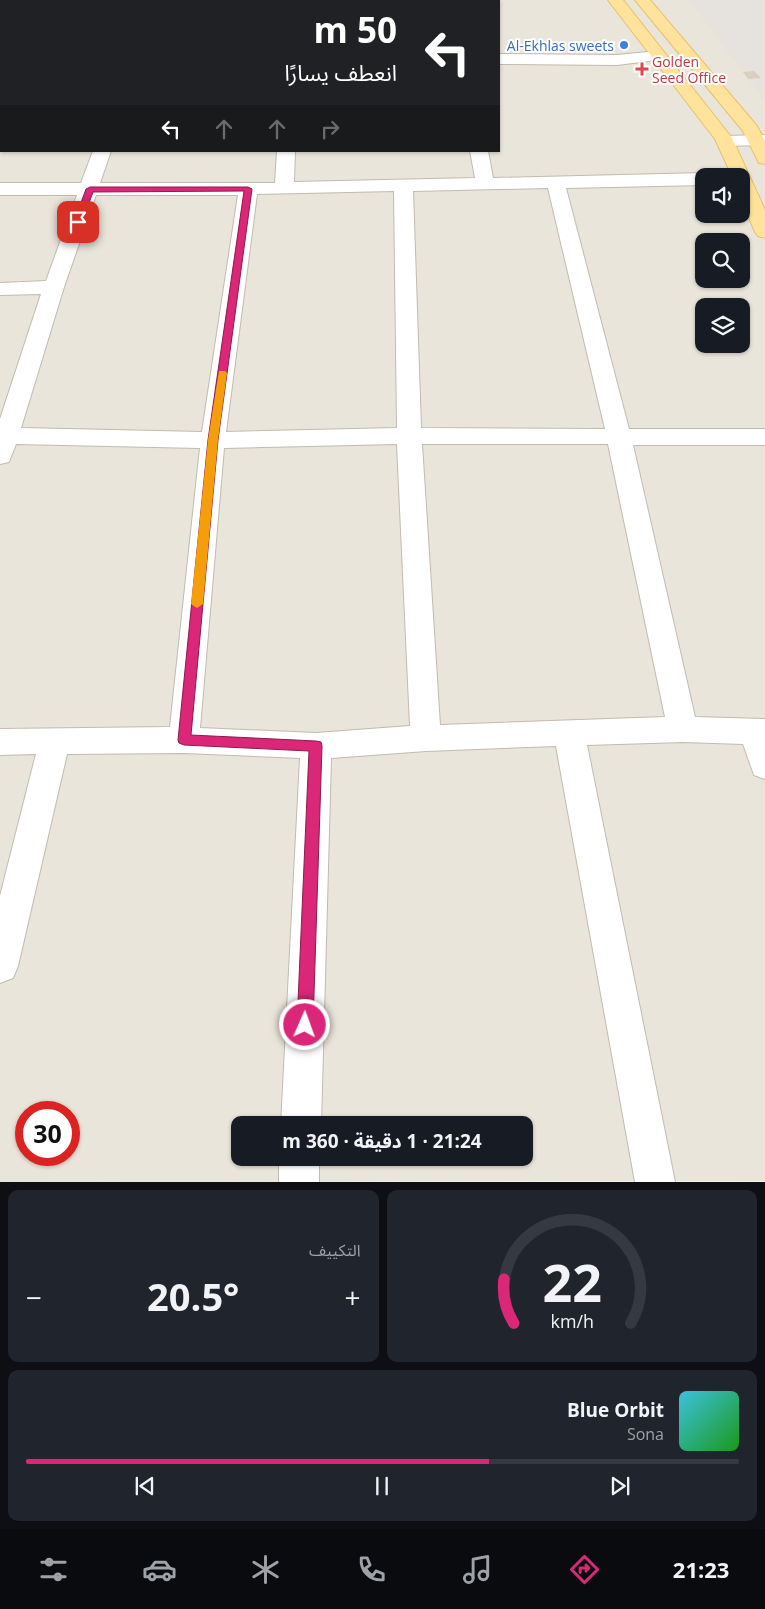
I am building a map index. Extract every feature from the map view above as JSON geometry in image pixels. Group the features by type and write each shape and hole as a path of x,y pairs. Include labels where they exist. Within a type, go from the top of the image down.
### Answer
{"main road":[{"path":"615,0 725,142 737,168"},
{"path":"642,0 761,140 765,159"},
{"path":"750,198 765,232"}],"street":[{"path":"500,59 618,60 658,56"},
{"path":"725,142 761,140"},
{"path":"102,152 54,287 4,446 409,436 765,437"},
{"path":"284,188 286,152"},
{"path":"478,152 485,185"},
{"path":"0,189 248,189 695,180"},
{"path":"556,184 619,437 683,729"},
{"path":"403,186 409,436 426,738"},
{"path":"184,740 213,440 248,189"},
{"path":"0,288 54,287"},
{"path":"0,742 54,743 184,740 316,746 426,738 683,729 760,732 765,766"},
{"path":"568,733 655,1182"},
{"path":"0,966 54,743"},
{"path":"301,1116 316,746"},
{"path":"298,1182 299,1166"}],"shaded area":[{"path":"500,0 765,0 765,1181 0,1182 0,152 500,152"},
{"path":"689,0 765,0 765,101 743,72"}],"building":[{"path":"754,71 761,78 748,79 743,72"}],"slow traffic":[{"path":"197,604 213,440 222,373"}],"place":[{"name":"Al-Ekhlas sweets","path":"624,45"},
{"name":"Golden Seed Office","path":"642,69"}],"route":[{"path":"78,222 90,189 248,189 213,440 184,740 316,746 305,1025"}]}
